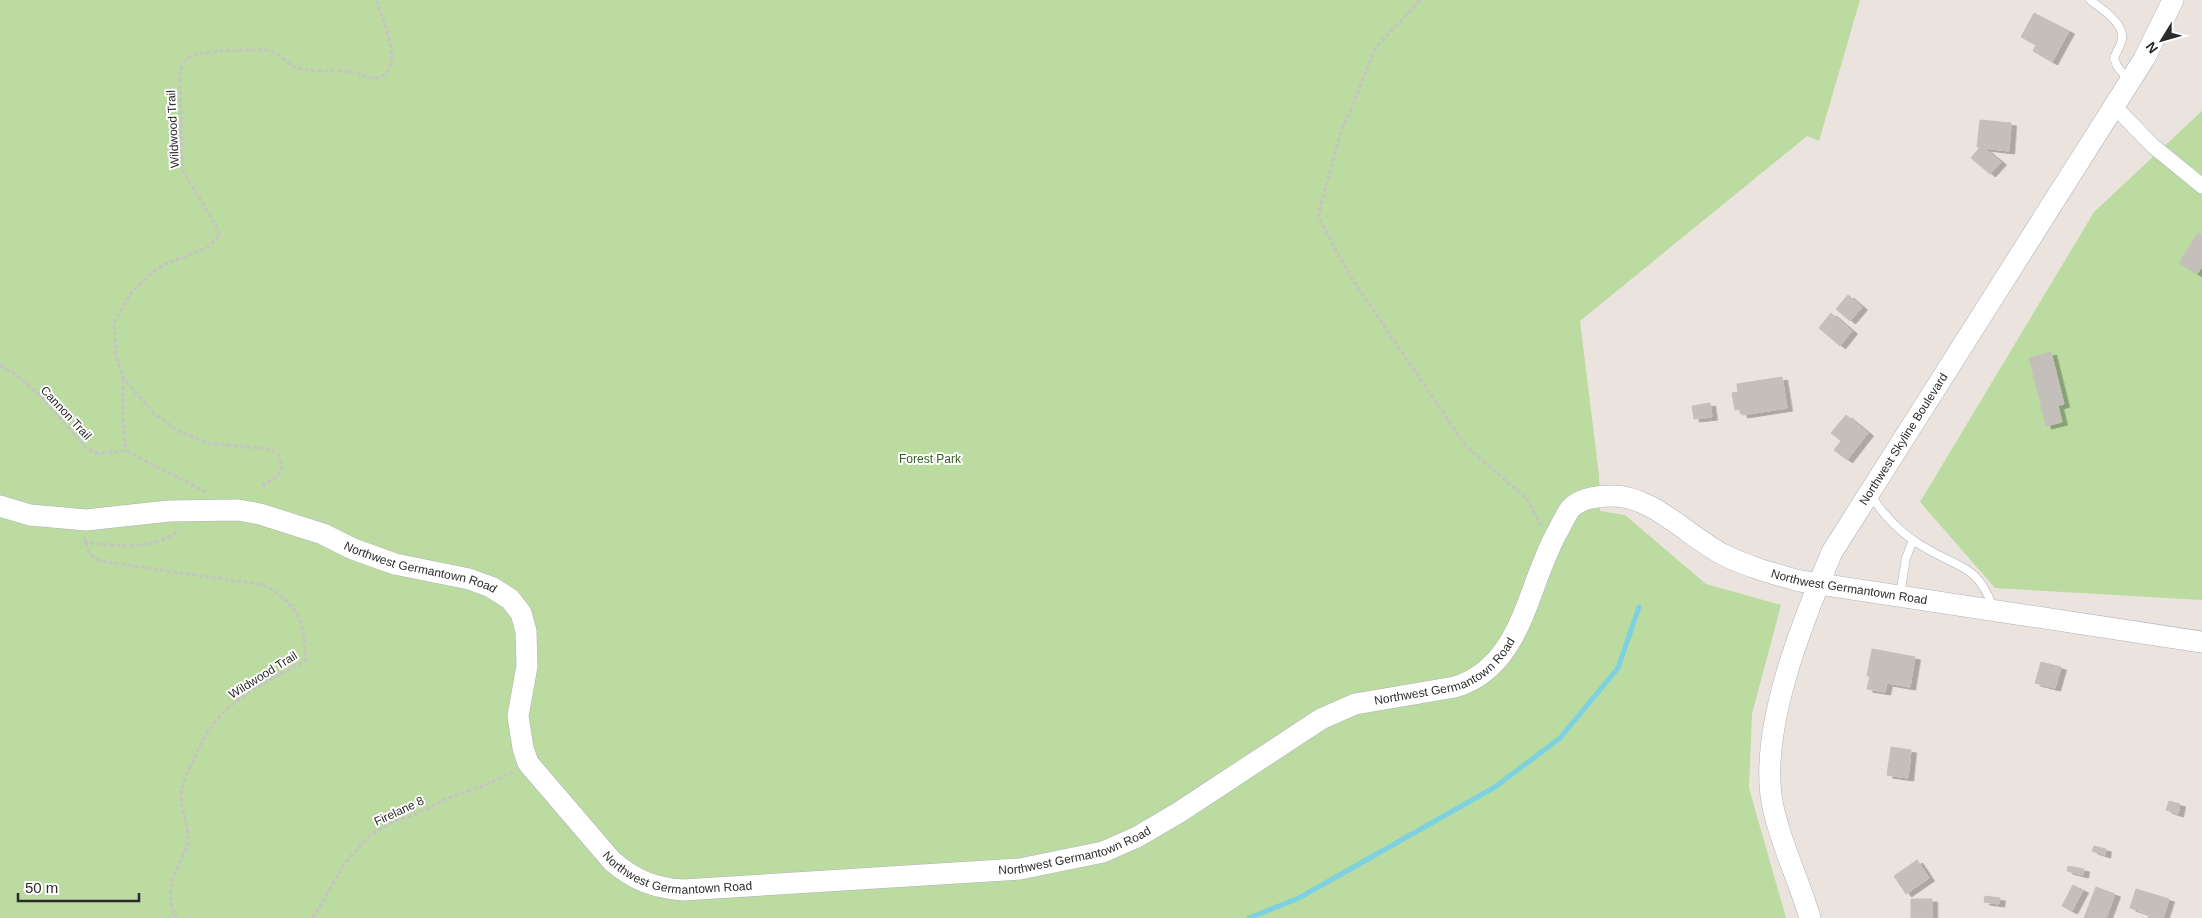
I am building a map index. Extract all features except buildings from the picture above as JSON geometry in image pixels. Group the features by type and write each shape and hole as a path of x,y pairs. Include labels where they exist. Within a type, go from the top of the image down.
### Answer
{"main road":[{"name":"Northwest Skyline Boulevard","path":"1810,918 1783,844 1773,806 1770,781 1771,739 1781,695 1804,620 1818,584 1832,552 2115,107 2144,59 2173,0"},
{"name":"Northwest Germantown Road","path":"0,506 30,515 86,520 203,501 260,514 323,534 353,549 395,564 474,580 500,592 510,599 521,613 526,631 527,666 518,716 522,748 528,763 612,861 626,873 644,884 662,889 683,890 1020,869 1103,852 1137,837 1178,813 1321,719 1355,704 1455,687 1469,682 1484,673 1505,650 1517,630 1552,543 1570,509 1579,502 1597,497 1618,496 1639,500 1724,555 1745,565 1775,574 1818,584 2202,642"}],"street":[{"path":"2115,107 2153,146 2202,186"}],"lane":[{"path":"2090,0 2106,13 2121,30 2122,39 2114,58 2117,66 2130,82"},
{"path":"1870,492 1888,519 1913,540 1927,550 1969,570 1986,588 1995,611"},
{"path":"1900,597 1906,558 1913,540"}],"path":[{"name":"Wildwood Trail","path":"262,486 278,476 282,465 281,459 274,451 207,442 178,431 154,413 123,378 116,355 114,323 132,293 150,274 165,264 207,248 220,235 182,168 180,76 186,60 198,54 268,50 278,54 297,68 312,71 351,72 372,78 381,76 391,67 393,54 376,0"},
{"path":"1420,0 1376,47 1340,135 1318,216 1350,276 1466,446 1527,498 1552,543"},
{"name":"Cannon Trail","path":"0,366 10,370 36,393 85,447 95,453 126,451"},
{"path":"123,378 123,420 126,451 203,501"},
{"name":"Wildwood Trail","path":"176,918 172,905 172,883 187,848 188,838 181,802 182,789 199,744 221,713 240,697 305,661 306,638 300,621 284,598 264,586 100,561 89,553 84,542 112,546 142,545 161,541 188,524 203,501"},
{"name":"Firelane 8","path":"313,918 345,863 370,836 390,823 416,814 446,799 488,784 528,763"}],"green space":[{"name":"Forest Park","path":"0,0 1860,0 1819,141 1807,136 1580,321 1599,475 1600,511 1625,515 1706,584 1781,605 1752,714 1749,788 1786,918 0,918"},
{"path":"2202,111 2202,600 1995,588 1920,502 2094,212"}],"waterway":[{"path":"1249,918 1299,898 1495,787 1560,738 1618,668 1639,607"}]}
